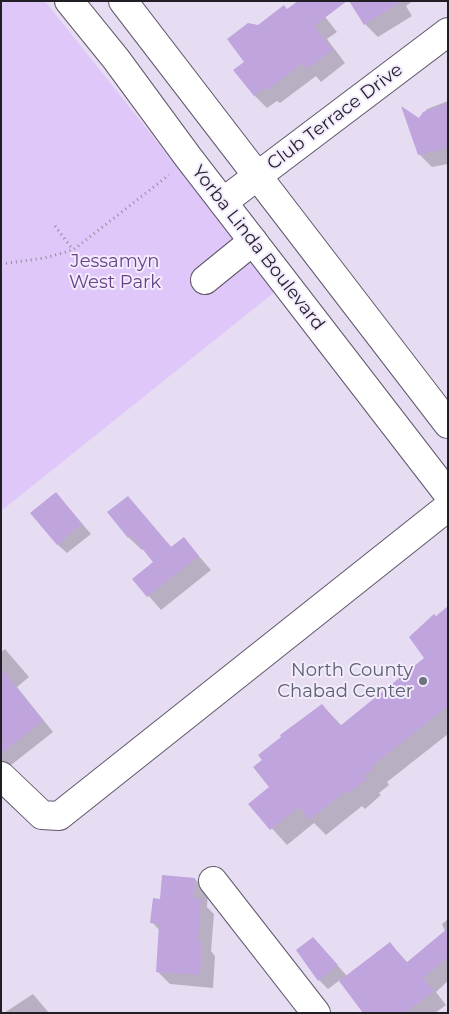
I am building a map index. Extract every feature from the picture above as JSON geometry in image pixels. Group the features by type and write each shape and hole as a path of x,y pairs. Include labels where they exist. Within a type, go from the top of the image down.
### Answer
{"main road":[{"name":"Yorba Linda Boulevard","path":"69,1 116,59 188,157 448,494"},
{"path":"123,1 448,424"},
{"name":"Club Terrace Drive","path":"223,202 448,32"},
{"path":"205,280 253,241"},
{"path":"1,776 42,815 60,816 448,507"},
{"path":"214,881 316,1013"}],"path":[{"path":"1,264 45,258 74,250 165,178 188,157"},
{"path":"55,226 74,250"}],"green space":[{"name":"Jessamyn West Park","path":"1,1 45,1 276,291 1,511"}],"building":[{"path":"298,1 347,1 314,26 333,50 307,69 303,63 266,91 264,88 254,96 233,70 244,62 227,39 248,23 258,25 284,5 287,9"},
{"path":"349,1 402,1 364,25"},
{"path":"448,103 448,148 418,155 401,106 419,118 423,112"},
{"path":"56,492 82,524 57,545 30,513"},
{"path":"128,496 171,547 184,537 199,556 147,597 132,579 153,562 131,535 128,538 107,512"},
{"path":"448,606 448,706 372,766 374,768 364,776 367,779 348,794 346,791 309,820 299,807 270,830 248,804 269,787 253,767 262,760 258,755 281,737 280,735 322,704 340,726 424,658 409,637 434,614 436,616"},
{"path":"1,668 43,721 1,754"},
{"path":"162,875 195,878 194,899 201,899 198,941 202,941 200,975 156,972 159,924 150,923 153,898 160,899"},
{"path":"448,928 448,958 423,978 434,991 405,1013 363,1013 339,981 390,942 406,963"},
{"path":"313,937 338,965 318,981 296,950"}],"place":[{"name":"North County Chabad Center","path":"423,681"}]}
